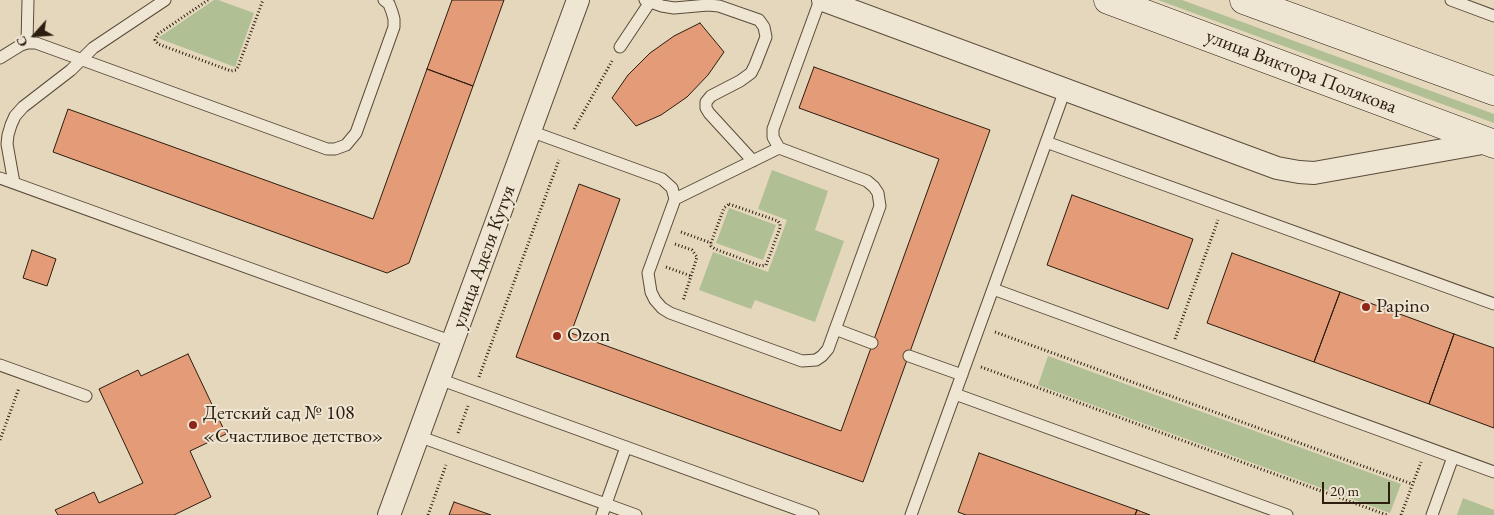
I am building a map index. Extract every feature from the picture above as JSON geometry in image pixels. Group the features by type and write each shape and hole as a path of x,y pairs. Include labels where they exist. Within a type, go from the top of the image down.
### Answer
{"main road":[{"name":"улица Виктора Полякова","path":"1108,0 1491,143"},
{"path":"1244,0 1494,91"}],"street":[{"name":"улица Аделя Кутуя","path":"389,515 578,0"},
{"path":"821,0 1277,168 1314,173 1491,143"}],"lane":[{"path":"27,43 28,0"},
{"path":"0,58 15,48 27,43 36,43 327,149 335,149 346,145 356,134 394,27 392,12 389,4 384,0"},
{"path":"530,131 662,178 672,188 675,199 648,274 651,292 662,308 677,316 802,361 816,360 828,350 880,206 878,193 868,181 779,148 773,137 773,129 821,0"},
{"path":"1450,0 1494,16"},
{"path":"620,47 648,1 674,8 719,6 759,20 764,27 766,38 751,73 711,96 706,102 706,108 709,113 753,161"},
{"path":"14,183 7,144 15,116 23,107 71,70 93,48 158,2"},
{"path":"911,515 1065,90"},
{"path":"1046,142 1494,304"},
{"path":"675,199 779,148"},
{"path":"0,178 453,342"},
{"path":"993,289 1494,472"},
{"path":"835,330 872,343"},
{"path":"908,356 962,376"},
{"path":"0,365 86,396"},
{"path":"439,379 812,515"},
{"path":"955,394 1288,515"},
{"path":"418,436 604,510 636,515"},
{"path":"604,510 626,447"},
{"path":"1432,515 1453,457"}],"path":[{"path":"208,0 158,34 155,40 158,44 234,71 238,67 262,0"},
{"path":"428,515 566,144 620,47"},
{"path":"666,226 711,243 711,246 715,249 764,266 767,263 780,224 778,221 728,204 724,208 711,243"},
{"path":"1170,354 1223,206"},
{"path":"661,239 692,250 696,254 697,260 677,316"},
{"path":"652,262 691,276"},
{"path":"980,326 1412,484"},
{"path":"967,362 1387,515"},
{"path":"0,440 24,373"},
{"path":"1401,515 1426,447"}],"green space":[{"path":"214,0 254,13 235,67 158,38"},
{"path":"1158,0 1182,0 1494,114 1494,123"},
{"path":"772,170 828,191 815,230 844,241 815,322 755,300 751,309 699,290 713,252 768,272 787,220 758,209"},
{"path":"729,208 776,225 763,260 716,243"},
{"path":"1048,356 1401,484 1390,513 1038,385"},
{"path":"1463,498 1494,510 1494,515 1457,515"}],"building":[{"path":"452,0 504,0 473,86 427,69"},
{"path":"700,23 724,52 708,75 687,97 661,115 636,126 612,98 628,75 650,53 674,36"},
{"path":"814,67 990,130 863,482 516,357 579,184 620,199 571,333 841,431 939,159 799,108"},
{"path":"427,69 473,86 409,263 387,273 53,152 68,109 373,219"},
{"path":"1072,195 1193,239 1168,309 1047,265"},
{"path":"32,250 56,259 47,286 23,278"},
{"path":"1232,253 1340,292 1314,362 1207,323"},
{"path":"1340,292 1454,334 1429,404 1314,362"},
{"path":"1454,334 1494,348 1494,428 1429,404"},
{"path":"188,354 226,434 190,451 211,497 174,515 58,515 55,510 94,492 99,503 143,483 99,389 138,370 141,376"},
{"path":"979,453 1137,510 1135,515 966,515 958,512"},
{"path":"454,502 491,515 449,515"},
{"path":"1137,510 1150,515 1135,515"}],"place":[{"name":"Papino","path":"1366,307"},
{"name":"Ozon","path":"557,336"},
{"name":"Детский сад № 108 «Счастливое детство»","path":"193,425"}]}
